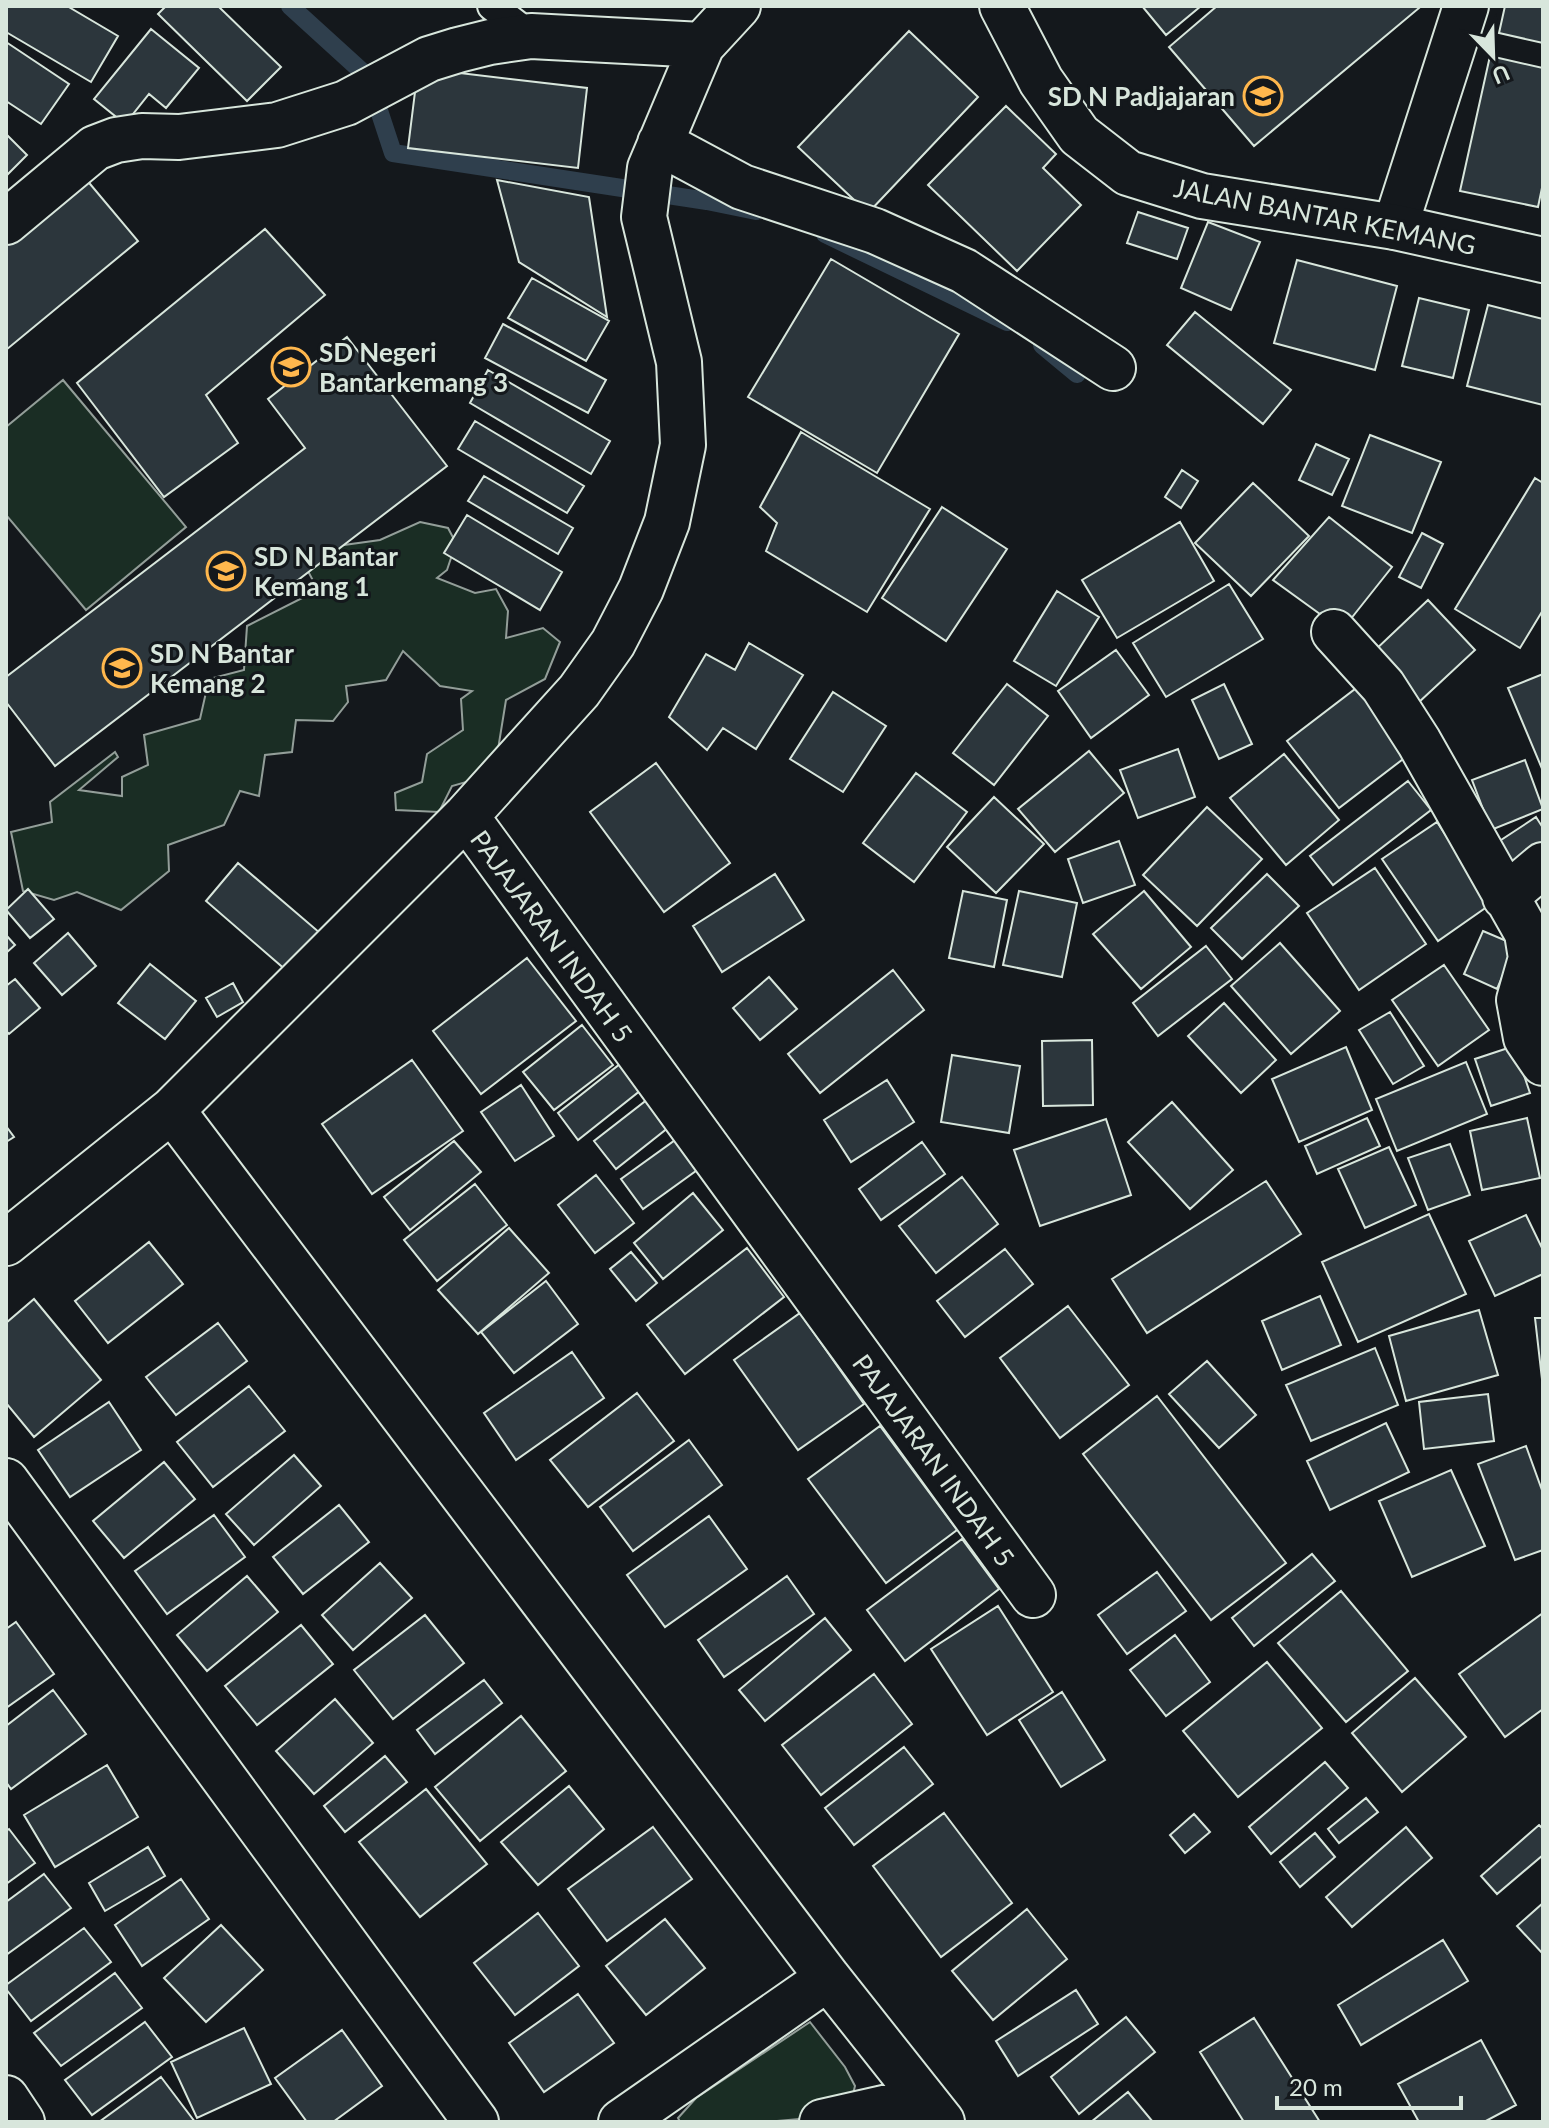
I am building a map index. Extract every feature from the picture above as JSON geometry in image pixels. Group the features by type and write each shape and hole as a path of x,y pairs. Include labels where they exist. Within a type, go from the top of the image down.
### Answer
{"street":[{"name":"PAJAJARAN INDAH 5","path":"738,6 702,45 655,156 644,217 679,362 683,445 667,522 641,589 613,643 579,691 466,816 1033,1595"},
{"name":"JALAN BANTAR KEMANG","path":"1002,6 1041,81 1079,135 1128,173 1202,196 1395,227 1543,260"},
{"path":"1395,227 1466,6"},
{"path":"6,222 95,148 116,140 142,136 179,137 277,125 364,94 429,59 490,42 531,36 702,45"},
{"path":"655,156 875,231 964,271 1113,368"},
{"path":"1334,632 1383,686 1419,742 1527,933 1531,958 1519,1000 1526,1038 1543,1063"},
{"path":"6,1243 172,1110 466,816"},
{"path":"1505,897 1543,865"},
{"path":"172,1110 828,1978 933,2111"},
{"path":"6,1481 476,2122"},
{"path":"621,2122 828,1978"},
{"path":"6,2098 22,2122"},
{"path":"822,2122 933,2111"}],"lane":[{"path":"492,6 531,36"}],"green space":[{"path":"63,380 186,527 86,610 6,515 6,427"},
{"path":"420,522 448,528 456,543 447,570 437,578 475,593 496,589 508,611 506,638 543,628 560,642 545,679 506,700 494,774 452,786 439,812 396,810 395,793 422,782 427,754 463,730 461,699 472,691 440,686 403,651 386,680 346,686 348,702 333,721 296,720 292,752 265,755 259,796 240,791 224,825 168,845 169,871 121,910 77,892 54,900 23,891 11,832 52,822 50,802 115,752 118,757 79,790 122,796 122,777 148,765 144,735 200,719 209,679 244,670 247,626 318,590 301,558 308,550 380,540"},
{"path":"810,2022 845,2067 855,2086 849,2110 786,2120 680,2122 678,2118 696,2098"}],"building":[{"path":"6,6 67,6 118,36 91,82 6,32"},
{"path":"166,6 218,6 281,67 247,101 158,14"},
{"path":"1142,6 1201,6 1166,35"},
{"name":"SD N Padjajaran","path":"1217,6 1419,8 1254,146 1169,47"},
{"path":"1505,6 1543,6 1543,43 1499,33"},
{"path":"151,29 199,68 166,108 149,94 125,124 94,99"},
{"path":"909,31 978,97 868,213 798,147"},
{"path":"6,42 69,84 41,124 6,101"},
{"path":"1490,56 1543,68 1543,183 1538,207 1460,191"},
{"path":"418,68 587,88 578,168 408,148"},
{"path":"1006,106 1056,154 1043,168 1081,205 1017,271 928,185"},
{"path":"6,134 27,155 6,176"},
{"path":"80,172 138,241 6,350 6,232"},
{"path":"497,180 589,197 607,317 519,262"},
{"path":"1138,212 1188,228 1177,259 1127,243"},
{"path":"1208,222 1260,242 1231,310 1181,288"},
{"path":"265,229 325,295 206,395 238,443 164,497 77,383"},
{"path":"831,259 959,334 877,473 748,397"},
{"path":"1297,260 1397,286 1375,370 1274,343"},
{"path":"532,278 609,321 586,361 508,318"},
{"path":"1419,298 1469,310 1453,378 1402,366"},
{"path":"1488,305 1543,319 1543,405 1467,386"},
{"path":"1195,312 1291,390 1263,424 1167,345"},
{"path":"503,324 606,380 588,413 485,358"},
{"name":"SD N Bantar Kemang 1","path":"347,337 447,466 55,766 6,702 6,677 305,448 268,399"},
{"path":"488,370 610,441 591,474 470,403"},
{"path":"475,421 584,486 567,513 458,449"},
{"path":"801,432 930,509 867,612 766,551 777,523 760,507"},
{"path":"1370,435 1441,462 1412,533 1342,506"},
{"path":"1316,444 1349,459 1332,495 1299,480"},
{"path":"1182,470 1198,481 1181,508 1165,497"},
{"path":"484,476 573,528 558,554 468,501"},
{"path":"1535,478 1543,483 1543,610 1520,648 1455,609"},
{"path":"1253,483 1309,536 1251,596 1195,543"},
{"path":"942,507 1007,549 946,641 882,598"},
{"path":"467,515 562,572 540,610 444,553"},
{"path":"1329,517 1392,567 1342,630 1273,580"},
{"path":"1180,522 1214,581 1117,638 1082,580"},
{"path":"1422,533 1443,544 1421,588 1399,577"},
{"path":"1229,584 1263,639 1166,697 1133,643"},
{"path":"1057,591 1099,617 1056,686 1014,661"},
{"path":"1428,600 1475,650 1418,703 1372,653"},
{"path":"749,643 803,675 756,749 723,728 707,750 669,717 706,654 735,670"},
{"path":"1116,650 1149,695 1091,738 1058,691"},
{"path":"1543,674 1543,771 1508,688"},
{"path":"1007,684 1048,716 994,785 953,753"},
{"path":"1224,684 1252,744 1219,759 1192,700"},
{"path":"1359,686 1411,753 1339,808 1287,741"},
{"path":"833,692 886,726 843,792 790,759"},
{"path":"1178,749 1195,797 1138,818 1120,770"},
{"path":"1089,751 1124,793 1055,852 1018,809"},
{"path":"1284,754 1339,820 1286,865 1230,798"},
{"path":"1525,760 1543,809 1491,830 1472,780"},
{"path":"656,763 730,863 664,912 590,812"},
{"path":"916,773 967,812 914,882 863,843"},
{"path":"1408,781 1431,810 1333,885 1310,856"},
{"path":"994,797 1044,844 996,893 947,847"},
{"path":"1207,807 1262,859 1197,926 1143,875"},
{"path":"1536,817 1543,828 1543,848 1514,867 1498,842"},
{"path":"1437,822 1491,904 1438,941 1382,859"},
{"path":"1119,841 1135,885 1083,903 1068,859"},
{"path":"238,863 320,933 287,971 206,901"},
{"path":"1375,868 1426,944 1359,990 1307,913"},
{"path":"775,874 804,920 722,972 693,926"},
{"path":"1267,874 1299,906 1242,959 1211,928"},
{"path":"28,889 54,919 30,938 6,910"},
{"path":"963,891 1007,900 994,967 949,958"},
{"path":"1019,891 1077,903 1062,977 1003,965"},
{"path":"1144,891 1191,947 1141,989 1093,934"},
{"path":"1483,931 1516,945 1497,989 1464,974"},
{"path":"68,933 96,966 62,995 34,963"},
{"path":"6,935 15,945 6,953"},
{"path":"1280,943 1340,1011 1291,1054 1231,986"},
{"path":"1206,946 1232,979 1158,1036 1133,1003"},
{"path":"527,958 576,1021 481,1094 433,1031"},
{"path":"150,964 196,1001 165,1039 118,1003"},
{"path":"1444,965 1489,1030 1438,1066 1392,1000"},
{"path":"893,970 924,1010 820,1093 788,1054"},
{"path":"769,977 797,1009 760,1040 733,1008"},
{"path":"15,979 40,1008 9,1034 6,1031 6,986"},
{"path":"233,983 243,1002 217,1017 206,998"},
{"path":"1224,1003 1276,1060 1241,1093 1188,1036"},
{"path":"1390,1012 1424,1066 1393,1084 1359,1030"},
{"path":"582,1025 613,1065 554,1110 523,1072"},
{"path":"1092,1040 1093,1105 1043,1106 1042,1041"},
{"path":"1514,1046 1530,1093 1491,1106 1475,1059"},
{"path":"1346,1047 1372,1110 1299,1142 1272,1079"},
{"path":"952,1055 1020,1066 1009,1133 941,1122"},
{"path":"412,1060 463,1131 372,1194 322,1124"},
{"path":"1466,1062 1487,1114 1397,1151 1376,1099"},
{"path":"620,1064 641,1090 578,1140 558,1113"},
{"path":"887,1080 914,1122 851,1162 824,1120"},
{"path":"521,1085 554,1136 515,1161 481,1112"},
{"path":"648,1099 669,1127 616,1169 594,1141"},
{"path":"1172,1102 1233,1170 1190,1209 1128,1142"},
{"path":"1367,1118 1380,1146 1317,1174 1305,1146"},
{"path":"1527,1118 1540,1178 1482,1190 1470,1131"},
{"path":"1106,1119 1131,1195 1040,1226 1014,1150"},
{"path":"6,1126 14,1137 6,1142"},
{"path":"678,1138 700,1168 643,1209 621,1179"},
{"path":"454,1141 481,1172 410,1230 384,1197"},
{"path":"922,1142 945,1174 881,1220 859,1189"},
{"path":"1450,1144 1470,1195 1428,1210 1408,1158"},
{"path":"1389,1147 1416,1205 1365,1228 1338,1169"},
{"path":"596,1175 634,1223 595,1253 558,1205"},
{"path":"962,1177 998,1224 936,1273 899,1226"},
{"path":"1266,1181 1301,1234 1147,1333 1112,1279"},
{"path":"475,1184 507,1225 437,1281 404,1240"},
{"path":"693,1193 723,1230 663,1279 634,1243"},
{"path":"1429,1214 1466,1294 1358,1342 1322,1262"},
{"path":"1526,1215 1543,1250 1543,1274 1495,1296 1469,1241"},
{"path":"509,1228 549,1273 478,1334 438,1290"},
{"path":"149,1242 183,1284 108,1343 75,1301"},
{"path":"747,1248 784,1297 685,1374 647,1325"},
{"path":"1005,1249 1033,1284 965,1337 937,1301"},
{"path":"631,1252 657,1283 636,1301 610,1269"},
{"path":"546,1281 578,1324 514,1373 481,1332"},
{"path":"1320,1296 1341,1345 1282,1370 1262,1321"},
{"path":"34,1299 101,1380 34,1437 6,1403 6,1323"},
{"path":"1068,1306 1129,1385 1060,1438 1000,1358"},
{"path":"1479,1310 1498,1375 1406,1401 1389,1336"},
{"path":"800,1313 864,1404 798,1450 734,1360"},
{"path":"1535,1318 1543,1318 1543,1388"},
{"path":"218,1323 247,1361 176,1415 146,1377"},
{"path":"1375,1348 1398,1405 1311,1441 1286,1385"},
{"path":"572,1352 604,1398 516,1460 484,1413"},
{"path":"1207,1361 1256,1415 1219,1448 1169,1394"},
{"path":"249,1386 285,1431 213,1487 177,1442"},
{"path":"637,1393 674,1441 588,1507 550,1460"},
{"path":"1488,1394 1494,1441 1424,1449 1419,1402"},
{"path":"1157,1396 1286,1563 1211,1620 1083,1454"},
{"path":"109,1402 141,1450 70,1497 38,1450"},
{"path":"1386,1423 1409,1472 1330,1510 1307,1461"},
{"path":"880,1426 957,1530 886,1583 808,1479"},
{"path":"689,1440 722,1485 633,1551 600,1507"},
{"path":"1526,1446 1543,1493 1543,1550 1515,1560 1478,1464"},
{"path":"294,1455 321,1486 254,1545 226,1514"},
{"path":"164,1462 195,1499 124,1558 93,1521"},
{"path":"1451,1470 1485,1546 1412,1577 1379,1501"},
{"path":"339,1505 369,1542 303,1594 273,1557"},
{"path":"214,1515 245,1557 167,1614 135,1571"},
{"path":"709,1516 747,1569 665,1627 627,1575"},
{"path":"962,1539 999,1589 905,1661 867,1610"},
{"path":"1312,1554 1335,1581 1254,1646 1232,1618"},
{"path":"380,1563 412,1598 353,1650 322,1615"},
{"path":"1157,1572 1186,1611 1127,1654 1098,1615"},
{"path":"247,1576 278,1612 207,1671 177,1635"},
{"path":"787,1576 814,1614 724,1677 698,1640"},
{"path":"1341,1591 1408,1671 1346,1722 1278,1643"},
{"path":"998,1606 1053,1692 987,1735 931,1649"},
{"path":"1543,1613 1543,1709 1505,1737 1459,1674"},
{"path":"425,1615 464,1663 393,1719 354,1670"},
{"path":"825,1618 851,1650 765,1721 739,1690"},
{"path":"16,1622 54,1674 6,1708 6,1629"},
{"path":"301,1625 333,1664 257,1725 225,1686"},
{"path":"1175,1635 1210,1682 1166,1716 1130,1670"},
{"path":"1267,1662 1322,1728 1238,1797 1183,1731"},
{"path":"874,1674 912,1724 821,1795 782,1745"},
{"path":"1415,1678 1466,1737 1402,1792 1352,1733"},
{"path":"484,1680 502,1703 435,1754 417,1730"},
{"path":"53,1690 86,1734 11,1789 6,1782 6,1726"},
{"path":"1062,1692 1105,1760 1061,1787 1019,1720"},
{"path":"335,1699 373,1743 314,1794 276,1751"},
{"path":"521,1716 566,1771 480,1841 435,1787"},
{"path":"904,1747 933,1784 854,1845 825,1808"},
{"path":"385,1756 407,1782 345,1832 324,1806"},
{"path":"1325,1762 1348,1788 1271,1854 1249,1827"},
{"path":"107,1765 138,1817 55,1867 24,1815"},
{"path":"569,1786 604,1829 538,1885 501,1842"},
{"path":"426,1789 487,1864 420,1917 359,1842"},
{"path":"1366,1798 1378,1812 1339,1843 1328,1829"},
{"path":"944,1813 1012,1903 941,1957 873,1866"},
{"path":"1194,1814 1210,1832 1185,1853 1170,1835"},
{"path":"1539,1825 1543,1829 1543,1855 1497,1894 1481,1876"},
{"path":"653,1827 692,1879 607,1941 568,1889"},
{"path":"1406,1827 1432,1858 1352,1927 1326,1897"},
{"path":"9,1829 35,1863 6,1884 6,1831"},
{"path":"1315,1833 1335,1857 1300,1887 1280,1862"},
{"path":"148,1847 165,1876 105,1911 89,1883"},
{"path":"44,1874 71,1908 6,1955 6,1902"},
{"path":"181,1879 209,1919 142,1966 115,1925"},
{"path":"1543,1903 1543,1954 1517,1926"},
{"path":"1027,1909 1067,1959 993,2020 952,1971"},
{"path":"538,1913 579,1966 515,2015 474,1963"},
{"path":"665,1919 705,1968 646,2015 606,1966"},
{"path":"221,1925 263,1970 206,2022 164,1978"},
{"path":"84,1928 111,1962 31,2021 6,1985"},
{"path":"1443,1940 1468,1981 1361,2045 1338,2005"},
{"path":"115,1973 142,2008 61,2066 34,2033"},
{"path":"1076,1990 1098,2024 1018,2076 996,2041"},
{"path":"578,1994 614,2043 544,2092 509,2043"},
{"path":"1126,2017 1155,2052 1079,2114 1051,2077"},
{"path":"1254,2018 1320,2122 1244,2122 1200,2052"},
{"path":"145,2022 172,2057 92,2115 65,2080"},
{"path":"244,2028 271,2084 197,2118 171,2062"},
{"path":"342,2030 382,2086 333,2122 307,2122 275,2078"},
{"path":"1481,2040 1516,2105 1484,2122 1419,2122 1398,2084"},
{"path":"161,2077 195,2122 99,2122"},
{"path":"1128,2092 1153,2122 1091,2122"}],"waterway":[{"path":"290,6 368,77 393,153 756,211"},
{"path":"825,234 1007,322"},
{"path":"1042,345 1077,374"}],"place":[{"name":"SD N Padjajaran","path":"1263,96"},
{"name":"SD Negeri Bantarkemang 3","path":"291,367"},
{"name":"SD N Bantar Kemang 1","path":"226,571"},
{"name":"SD N Bantar Kemang 2","path":"122,668"}]}
